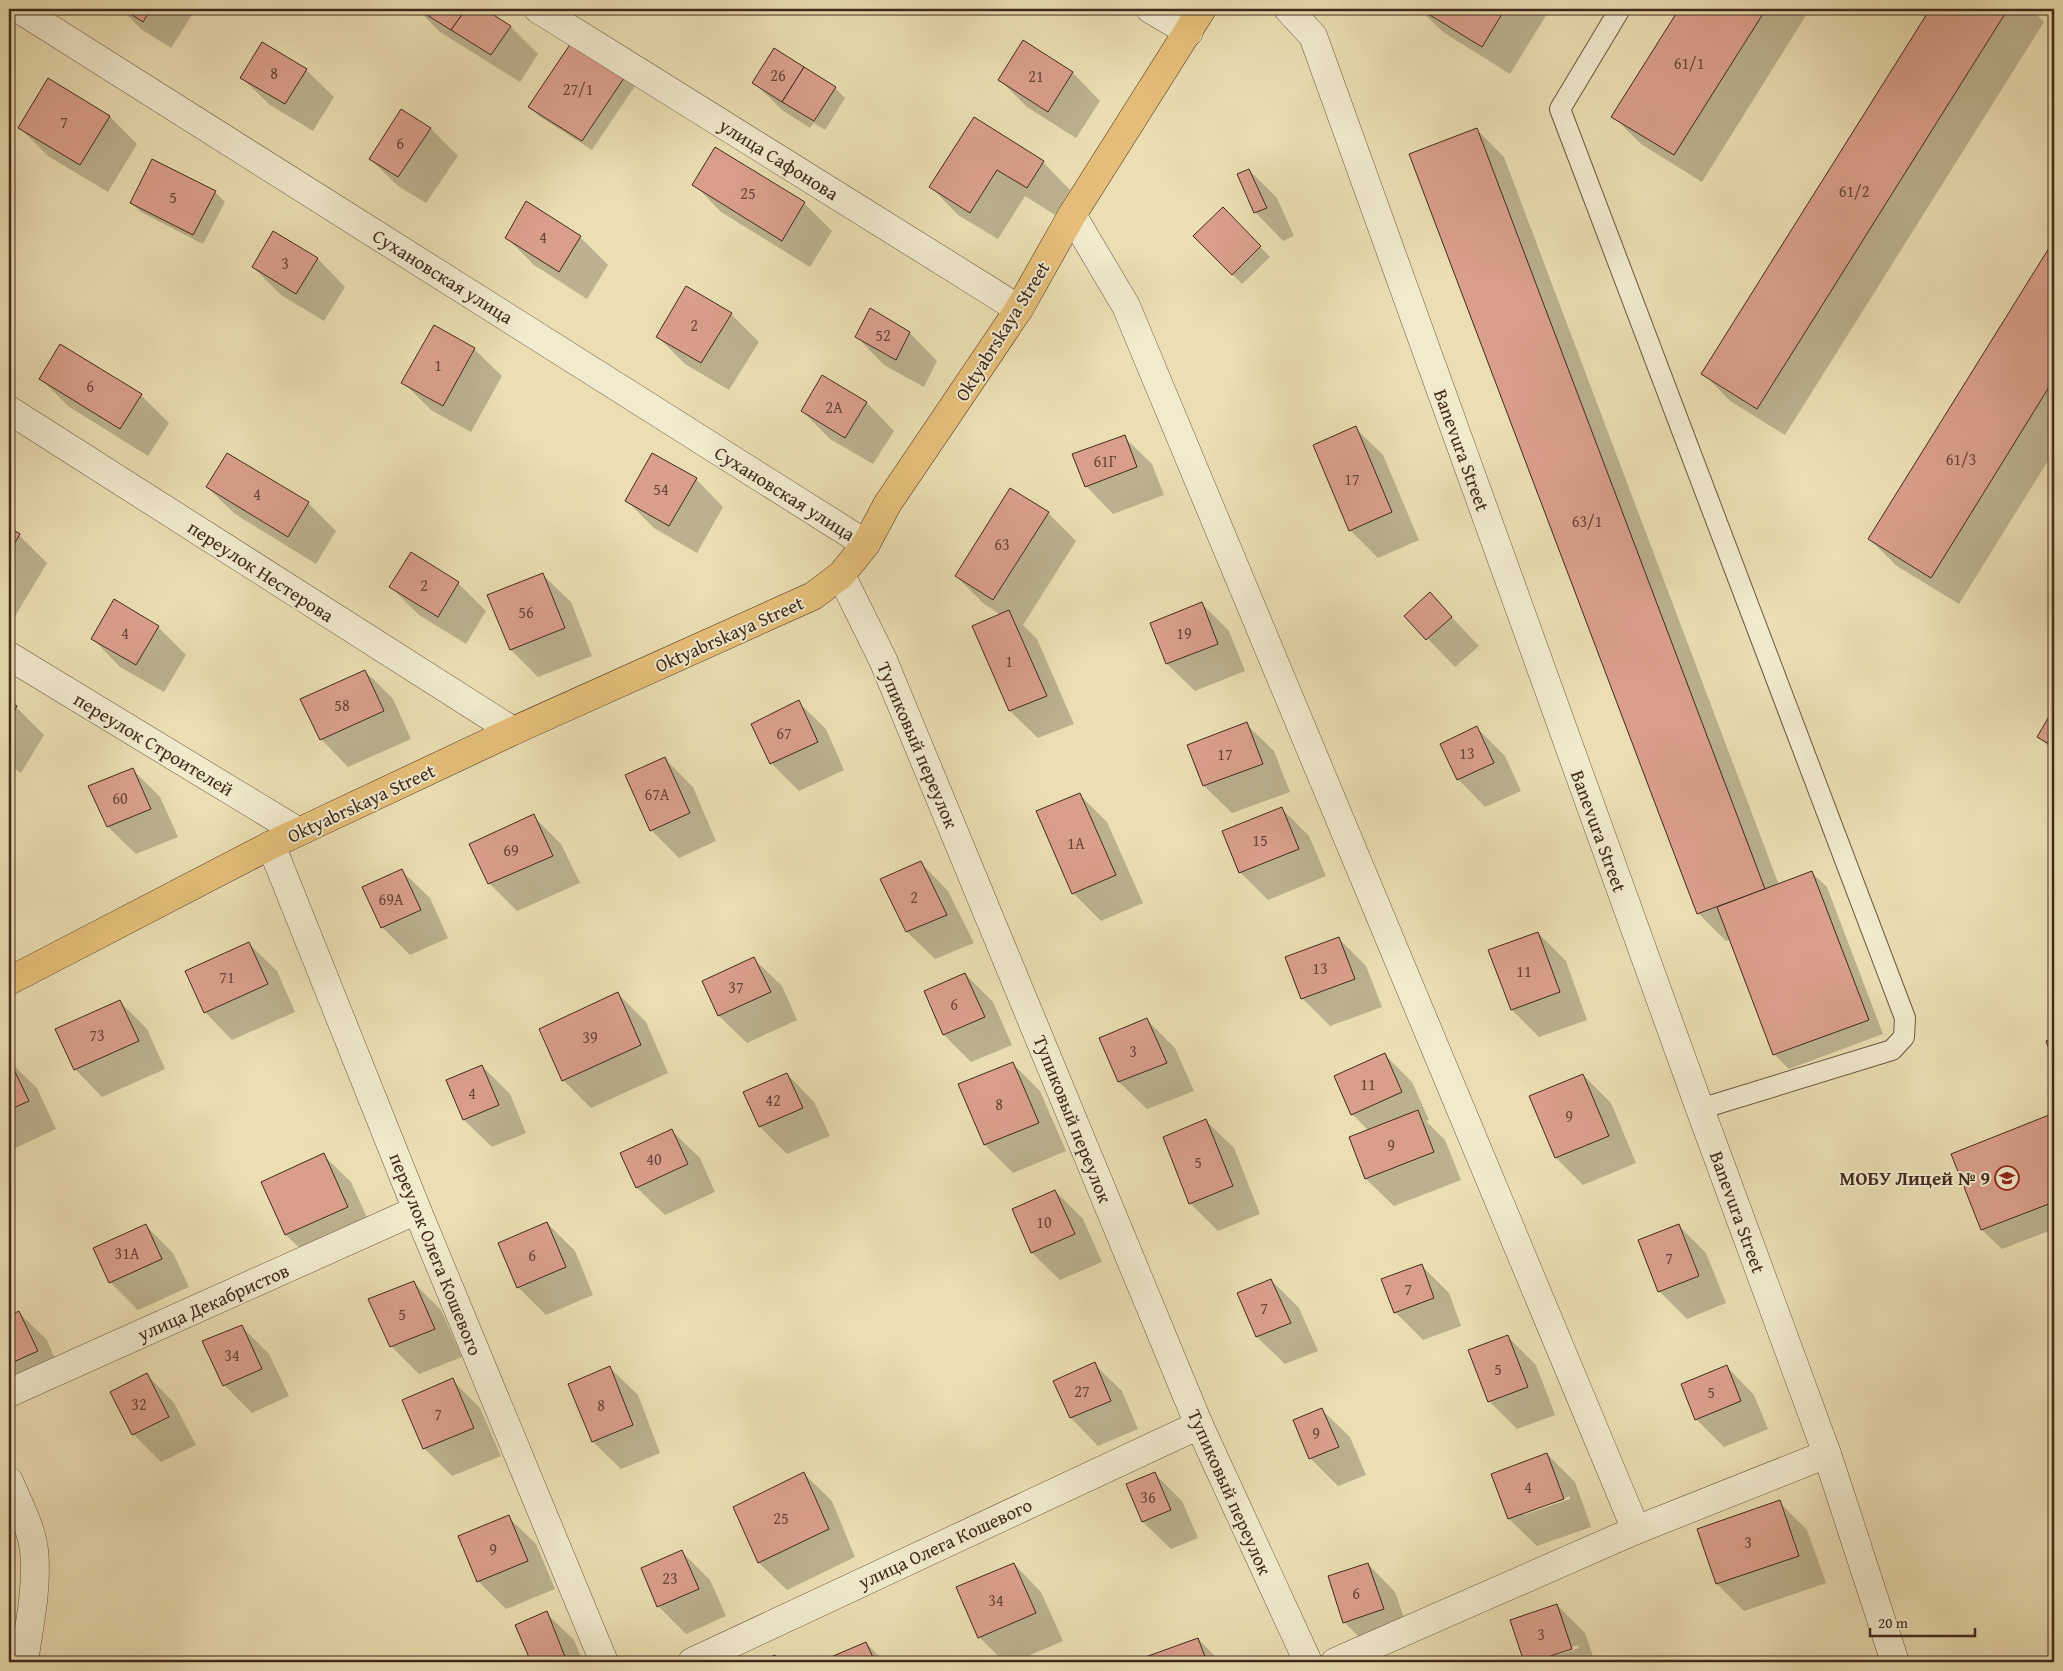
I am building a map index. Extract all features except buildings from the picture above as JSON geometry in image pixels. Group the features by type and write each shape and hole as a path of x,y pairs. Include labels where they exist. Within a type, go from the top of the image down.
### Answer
{"main road":[{"name":"Oktyabrskaya Street","path":"9,981 271,845 513,731 813,596 841,575 866,544 888,503 1019,309 1072,215 1202,9"}],"street":[{"name":"Сухановская улица","path":"19,9 866,544"},
{"name":"улица Сафонова","path":"538,9 1019,309"},
{"path":"1150,9 1189,32"},
{"name":"Banevura Street","path":"1288,9 1313,36 1826,1454 1896,1662"},
{"path":"1072,215 1126,306 1636,1530"},
{"name":"переулок Нестерова","path":"9,410 513,731"},
{"name":"Тупиковый переулок","path":"841,575 883,660 1199,1425 1308,1662"},
{"name":"переулок Строителей","path":"9,656 299,832"},
{"name":"переулок Олега Кошевого","path":"271,845 417,1210 604,1662"},
{"name":"улица Декабристов","path":"9,1393 417,1210"},
{"name":"улица Олега Кошевого","path":"692,1662 1199,1425"},
{"path":"1335,1662 1636,1530 1826,1454"},
{"path":"9,1481 28,1528 34,1550 34,1575 24,1662"}],"lane":[{"path":"1620,9 1560,109 1905,1018 1904,1037 1892,1050 1700,1109"}],"place":[{"name":"МОБУ Лицей № 9","path":"2007,1178"}]}
